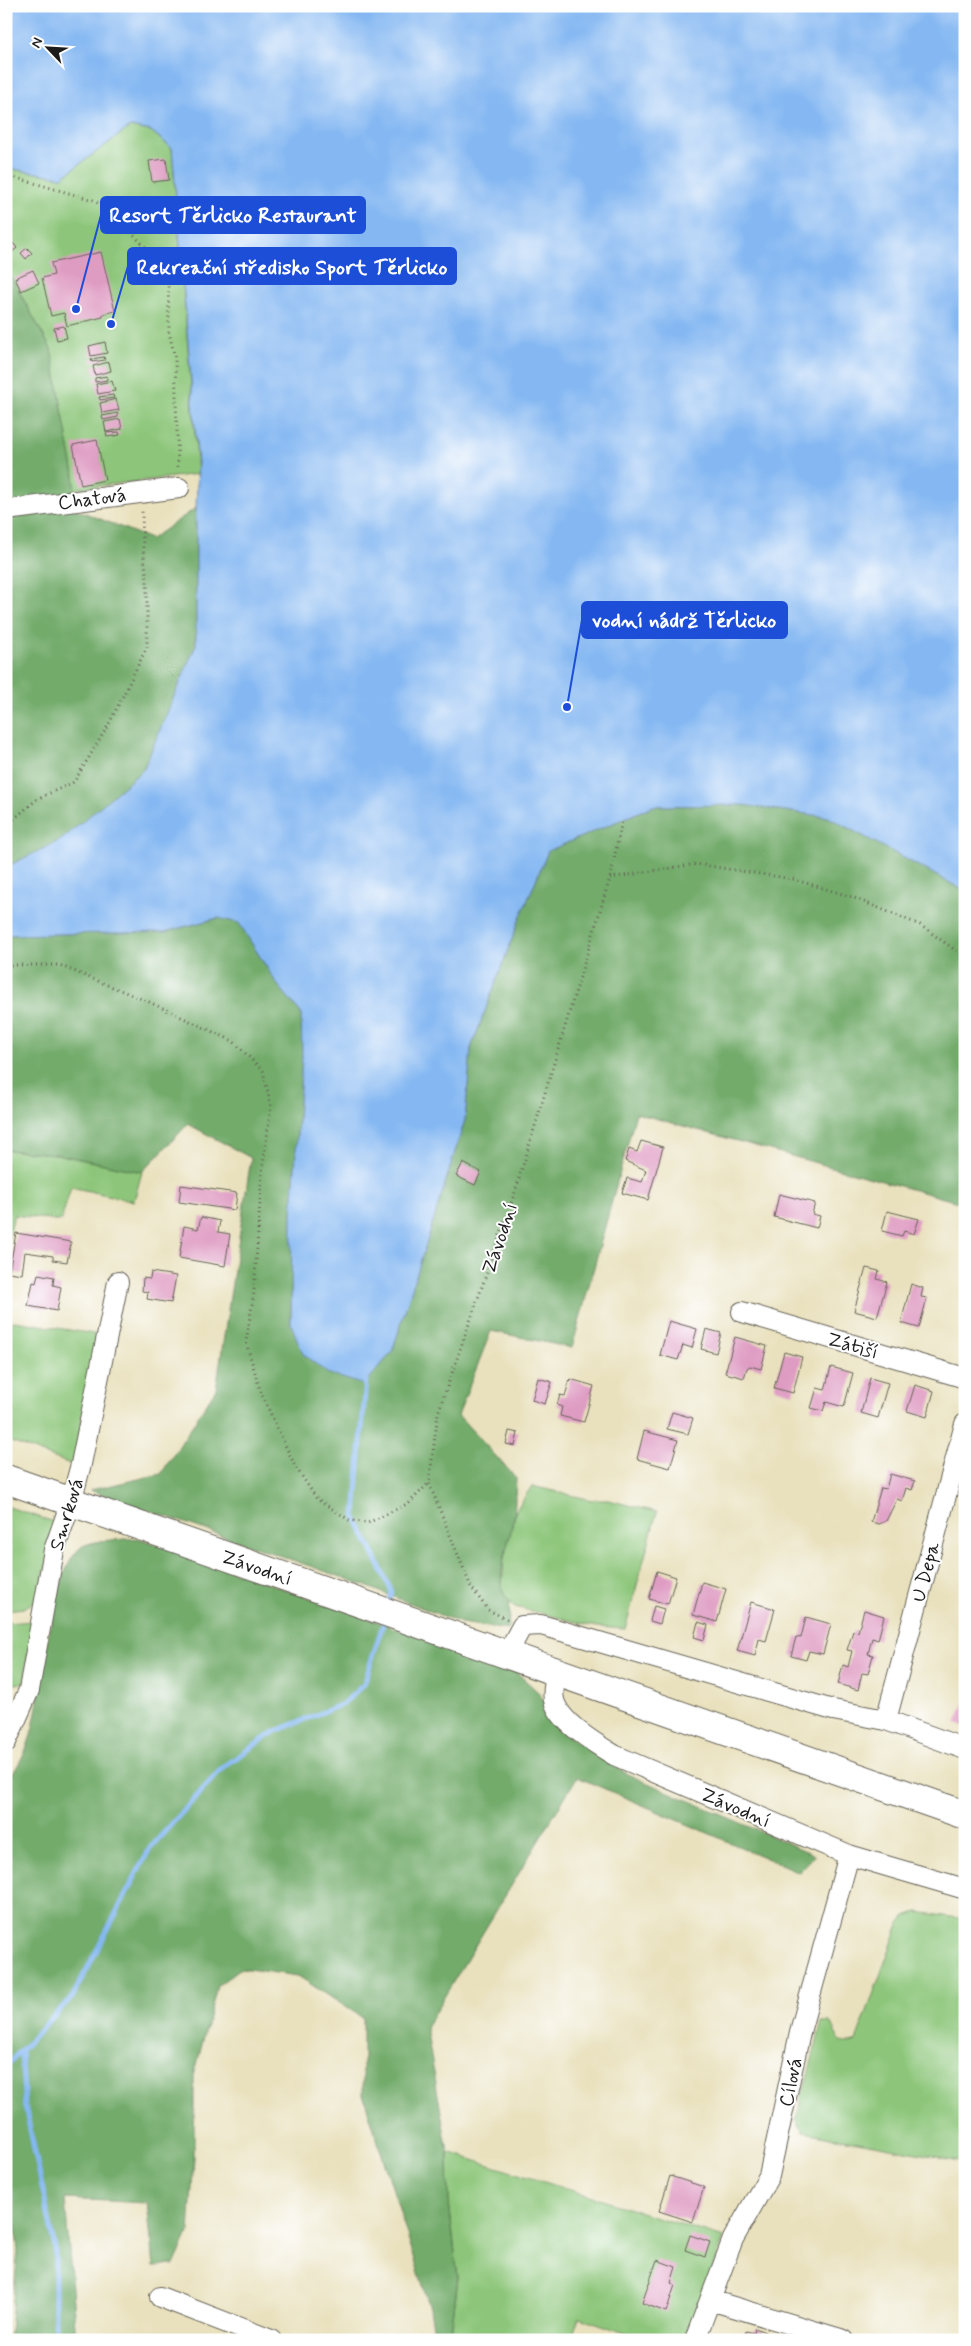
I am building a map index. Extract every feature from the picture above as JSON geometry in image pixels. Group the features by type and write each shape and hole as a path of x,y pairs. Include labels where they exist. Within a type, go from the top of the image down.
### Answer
{"main road":[{"name":"Závodní","path":"6,1479 965,1815"}],"street":[{"name":"Chatová","path":"6,510 179,488"},
{"name":"Smrková","path":"6,1742 29,1690 54,1550 71,1502 118,1282"},
{"name":"Zátiší","path":"742,1312 965,1378"},
{"name":"U Depa","path":"886,1720 965,1424"},
{"path":"507,1654 522,1626 541,1625 833,1710 886,1720 965,1749"},
{"name":"Závodní","path":"556,1672 553,1698 556,1706 582,1735 614,1755 849,1855 965,1889"},
{"name":"Cílová","path":"695,2340 734,2239 769,2176 802,2028 849,1855"},
{"path":"160,2297 271,2340"},
{"path":"710,2300 844,2340"}],"path":[{"path":"6,175 93,200 111,212 168,270 170,332 175,358 179,488"},
{"path":"6,826 37,799 74,782 109,724 147,647 147,580 143,549 141,492"},
{"name":"Závodní","path":"522,1626 488,1610 471,1587 429,1483 438,1413 515,1192 610,878 622,821"},
{"path":"610,878 696,864 792,879 852,897 920,925 965,957"},
{"path":"6,965 59,965 149,1002 233,1041 263,1071 271,1106 262,1172 254,1292 246,1342 261,1393 295,1466 317,1499 349,1520 368,1523 409,1503 429,1483"}],"green space":[{"path":"130,127 151,131 172,148 198,474 74,489 74,475 51,349 6,268 6,168 62,177"},
{"path":"6,268 51,349 74,475 75,509 151,539 196,508 196,645 143,770 61,840 6,867"},
{"path":"743,805 828,817 965,891 965,1204 636,1113 572,1348 491,1331 458,1415 516,1478 514,1518 502,1573 504,1594 510,1602 508,1630 461,1623 350,1580 90,1490 161,1474 216,1389 251,1158 188,1124 142,1172 56,1154 6,1150 6,935 164,932 219,918 239,922 277,984 301,1013 302,1057 292,1215 291,1324 392,1352 465,1120 471,1048 518,923 548,851 653,806"},
{"path":"6,1150 56,1154 142,1172 134,1201 71,1187 61,1221 14,1215 8,1239 6,1238"},
{"path":"15,1321 100,1335 73,1465 6,1440 6,1323"},
{"path":"532,1486 592,1500 608,1500 657,1512 625,1629 597,1627 515,1607 505,1597 502,1587 504,1558 516,1510"},
{"path":"6,1506 57,1523 37,1600 24,1608 6,1610"},
{"path":"138,1538 513,1669 539,1693 561,1731 627,1774 815,1855 799,1872 577,1777 426,2027 448,2152 449,2203 458,2278 450,2340 435,2340 430,2308 363,2094 363,2018 298,1976 241,1968 217,1986 194,2076 194,2158 189,2232 174,2265 154,2266 147,2203 65,2199 76,2340 9,2340 18,2251 13,2202 6,2202 6,1782 21,1760 31,1735 56,1602 64,1576 73,1556 85,1545 91,1543"},
{"path":"33,1621 24,1683 6,1685 6,1623"},
{"path":"917,1912 965,1919 965,2162 804,2132 796,2120 822,2022 830,2022 836,2035 842,2041 850,2043 856,2041 899,1924 906,1916"},
{"path":"448,2152 724,2238 688,2340 645,2340 579,2317 571,2340 450,2340 458,2278 449,2203"}],"water":[{"path":"6,6 965,6 965,891 828,817 743,805 653,806 548,851 518,923 471,1048 465,1120 392,1352 364,1385 327,1373 303,1354 291,1324 292,1215 302,1057 301,1013 277,984 239,923 218,918 164,932 6,935 6,867 61,840 143,770 196,645 196,508 198,464 172,148 151,131 130,127 62,177 6,168"}],"building":[{"path":"166,159 169,180 152,182 149,161"},
{"path":"13,243 17,248 11,253 7,248"},
{"path":"27,248 32,253 26,259 21,253"},
{"path":"101,252 115,311 103,314 103,317 67,326 64,313 51,316 42,278 54,275 51,263"},
{"path":"33,270 39,283 21,291 15,278"},
{"path":"64,326 67,338 57,340 54,328"},
{"path":"105,342 107,353 91,356 89,346"},
{"path":"104,357 105,360 92,362 91,359"},
{"path":"109,362 111,371 95,375 93,366"},
{"path":"107,376 107,380 95,382 95,378"},
{"path":"112,381 115,391 98,394 96,384"},
{"path":"113,395 114,398 100,400 99,397"},
{"path":"116,399 119,410 102,413 100,403"},
{"path":"118,413 118,417 103,420 102,416"},
{"path":"120,419 122,429 106,432 104,422"},
{"path":"119,432 120,435 107,437 106,433"},
{"path":"97,440 105,480 81,485 73,445"},
{"path":"641,1141 663,1147 648,1200 622,1193 627,1178 642,1182 646,1170 625,1161 629,1149 637,1152"},
{"path":"463,1163 481,1172 475,1185 456,1176"},
{"path":"181,1185 237,1193 235,1210 179,1202"},
{"path":"779,1194 815,1203 812,1214 820,1216 817,1228 774,1217"},
{"path":"887,1211 919,1219 914,1234 904,1231 902,1236 882,1231"},
{"path":"201,1217 220,1221 218,1232 230,1234 225,1266 179,1258 184,1226 198,1229"},
{"path":"16,1233 71,1242 67,1262 53,1260 53,1256 25,1252 22,1274 9,1272"},
{"path":"866,1268 879,1271 877,1279 887,1282 877,1317 854,1311"},
{"path":"151,1272 176,1276 171,1303 147,1299 148,1292 142,1291 143,1278 150,1279"},
{"path":"38,1274 54,1277 53,1285 61,1287 57,1311 28,1306 33,1282 36,1283"},
{"path":"911,1284 923,1288 921,1297 927,1298 919,1328 901,1323"},
{"path":"669,1321 697,1329 692,1348 683,1345 678,1360 660,1355"},
{"path":"706,1329 721,1333 716,1353 701,1349"},
{"path":"735,1337 767,1346 761,1369 750,1366 747,1368 744,1378 725,1373"},
{"path":"784,1352 802,1357 793,1393 774,1388"},
{"path":"831,1367 853,1373 844,1407 826,1402 823,1411 811,1408 817,1388 825,1390"},
{"path":"538,1378 552,1382 545,1404 532,1400"},
{"path":"870,1378 888,1383 878,1418 861,1413"},
{"path":"570,1379 594,1386 584,1422 560,1416 562,1407 557,1405 560,1395 565,1396"},
{"path":"915,1385 934,1391 927,1417 907,1411"},
{"path":"672,1412 693,1418 688,1434 667,1429"},
{"path":"509,1431 518,1433 515,1446 506,1444"},
{"path":"644,1431 678,1440 670,1468 637,1459"},
{"path":"890,1474 915,1481 912,1490 906,1488 902,1501 897,1499 886,1521 879,1524 871,1522 881,1488 886,1489"},
{"path":"657,1571 676,1577 668,1604 649,1599"},
{"path":"702,1582 726,1589 717,1622 693,1615"},
{"path":"751,1602 775,1609 766,1641 759,1639 755,1656 737,1651"},
{"path":"654,1606 664,1609 660,1624 650,1621"},
{"path":"864,1610 884,1616 878,1640 872,1638 868,1654 873,1655 868,1674 862,1673 858,1690 838,1684 843,1665 848,1667 852,1651 847,1650 853,1631 858,1632"},
{"path":"806,1617 831,1624 823,1654 809,1651 806,1660 791,1656 796,1637 801,1638"},
{"path":"698,1622 708,1625 704,1640 694,1637"},
{"path":"965,1701 965,1726 956,1723"},
{"path":"670,2176 704,2187 693,2222 659,2211"},
{"path":"690,2235 710,2242 705,2257 685,2250"},
{"path":"657,2260 676,2267 671,2283 675,2285 666,2312 642,2303"},
{"path":"755,2328 765,2332 763,2340 744,2340 746,2331 754,2333"}],"waterway":[{"path":"366,1379 355,1516 392,1592 388,1605"},
{"path":"6,2066 73,1996 150,1848 223,1767 274,1732 343,1704 364,1684 384,1621"},
{"path":"21,2053 25,2106 55,2248 55,2340"}],"place":[{"name":"Resort Těrlicko Restaurant","path":"76,309"},
{"name":"Rekreační středisko Sport Těrlicko","path":"111,324"},
{"name":"vodní nádrž Těrlicko","path":"567,707"}]}
